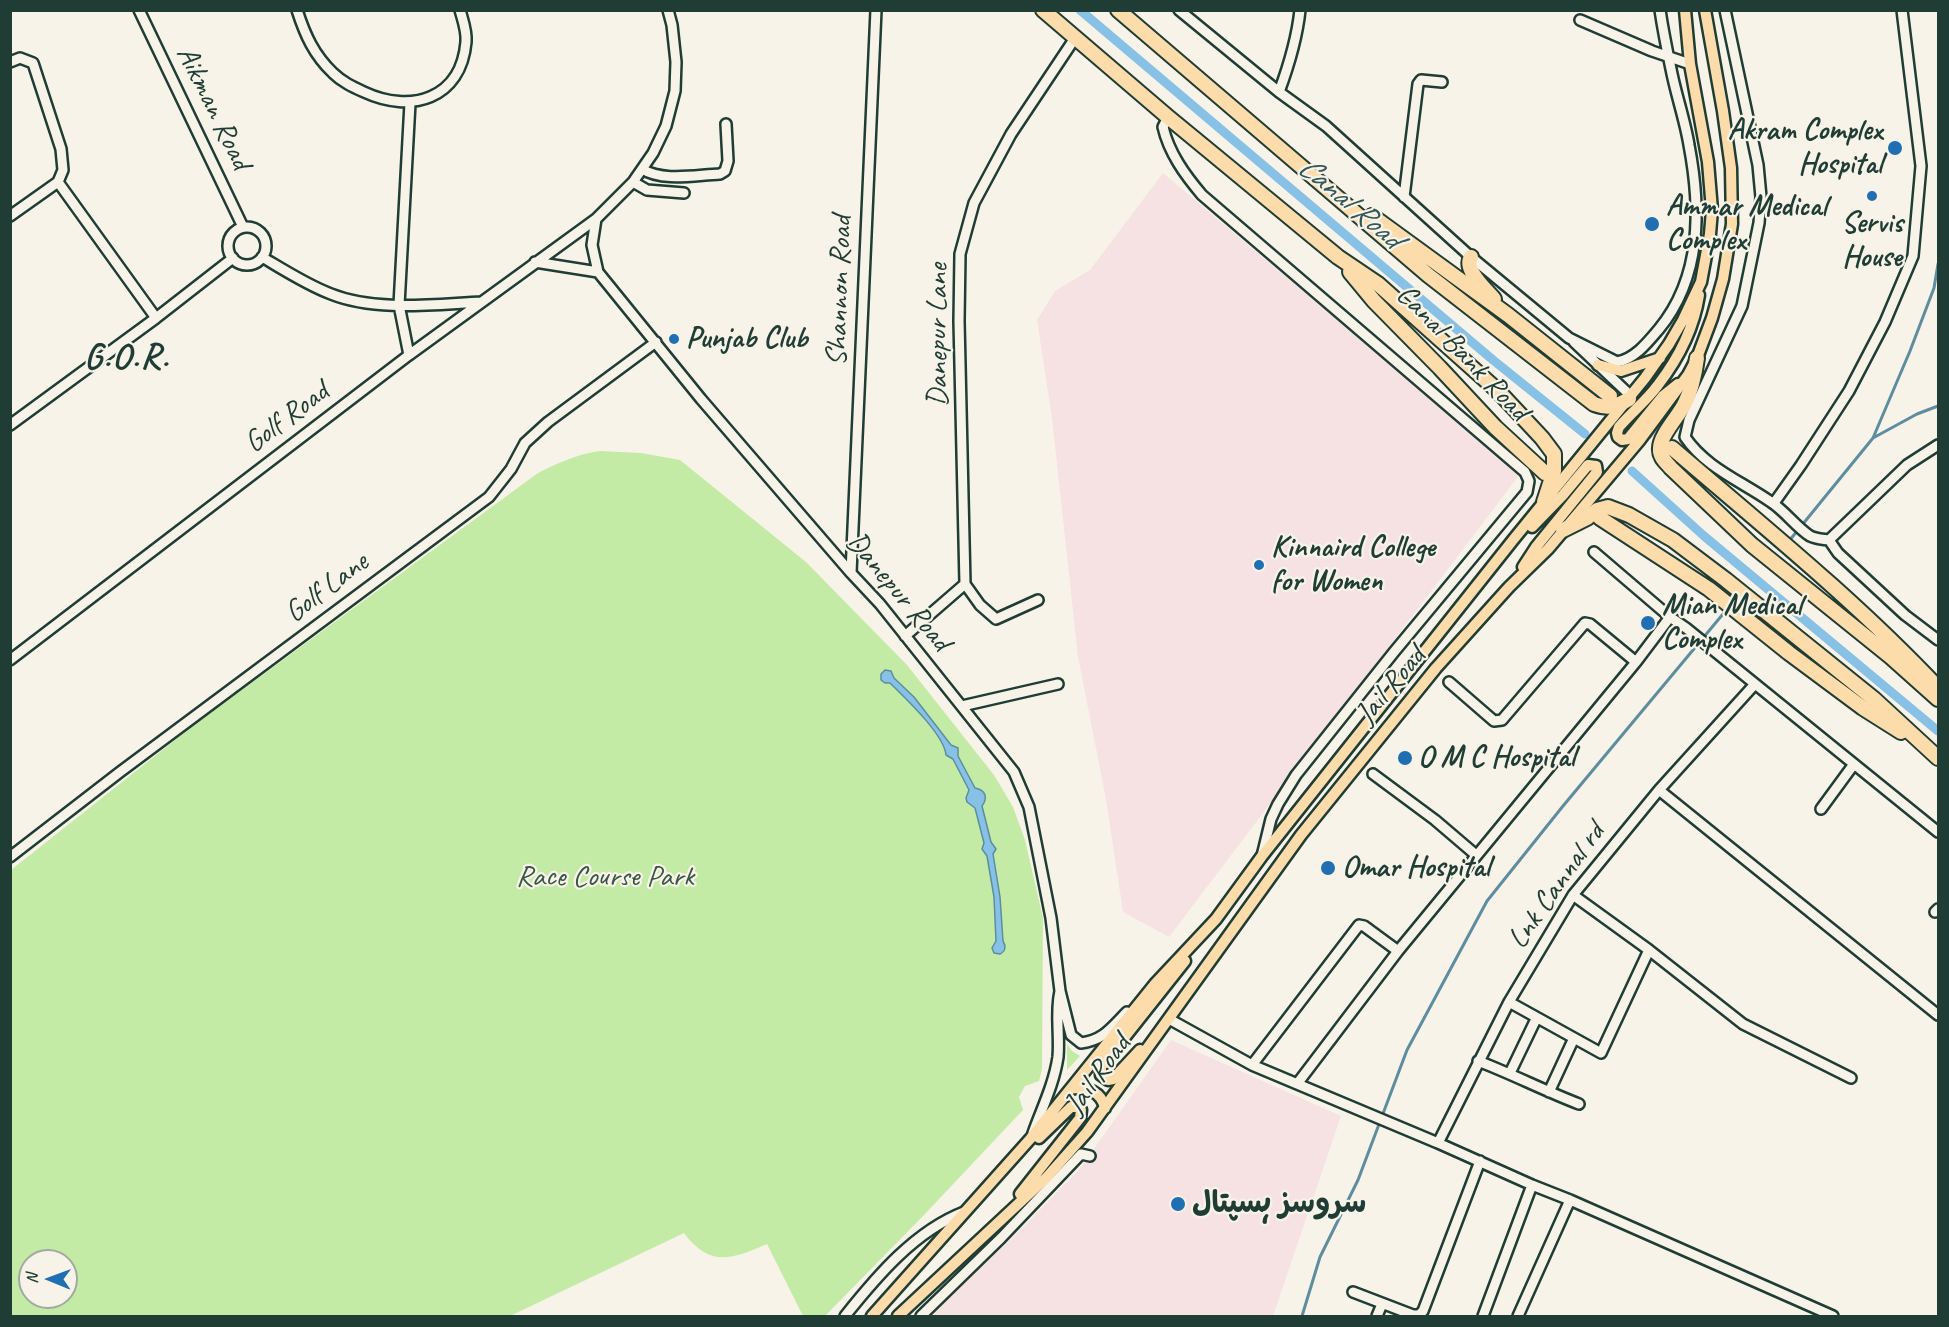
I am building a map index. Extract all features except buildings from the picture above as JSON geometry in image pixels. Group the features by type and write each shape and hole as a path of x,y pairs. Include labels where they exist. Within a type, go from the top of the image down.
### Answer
{"highway":[{"name":"Canal Bank Road","path":"1043,10 1338,257 1374,301 1495,427 1545,473"},
{"name":"Canal Bank Road","path":"1118,10 1313,176 1508,315 1610,396"},
{"path":"1313,176 1428,275 1594,404 1604,408 1617,406 1630,397"},
{"path":"1338,257 1378,284 1443,340 1498,391 1552,449 1556,459 1544,502"},
{"path":"1471,257 1468,261 1469,269 1508,315"},
{"path":"1697,358 1694,377 1684,405 1660,443 1661,456 1752,545 1891,657 1938,699"},
{"path":"1672,448 1800,556 1855,606 1938,688"},
{"path":"1563,530 1587,518 1597,510 1608,507 1629,515 1673,540 1874,699 1936,755"},
{"path":"1600,518 1709,590 1841,692 1936,755"}],"main road":[{"name":"Jail Road","path":"872,1317 1031,1138 1155,984 1216,919 1262,856 1660,358 1683,320 1701,282 1710,234 1711,192 1707,151 1690,64 1684,10"},
{"name":"Jail Road","path":"898,1317 1046,1178 1087,1132 1301,835 1436,668 1509,587 1548,549 1639,441 1688,375 1712,318 1723,279 1732,224 1731,168 1705,10"},
{"path":"1688,375 1663,396 1628,439 1622,440 1618,437 1619,427 1658,385 1677,355 1696,314 1701,282"},
{"path":"1598,365 1621,371 1660,358"},
{"path":"1509,587 1536,547 1597,472 1596,466 1588,465 1529,530 1513,540"},
{"path":"1169,1019 1156,1030 1113,1079 1104,1079 1101,1075 1101,1067 1170,982 1216,919"},
{"path":"1072,1088 1092,1090 1104,1102 1105,1108"},
{"path":"989,1186 1068,1109 1074,1106 1081,1110 1080,1118 1000,1219"}],"street":[{"name":"Aikman Road","path":"139,10 243,227 255,228 261,232 266,246 262,256"},
{"path":"297,10 304,34 314,51 334,74 346,83 373,96 389,101 410,103 422,101 435,94 447,86 455,76 464,54 466,40 460,10"},
{"path":"535,262 598,272 592,244 596,219 633,182 653,153 666,126 675,91 676,62 668,10"},
{"name":"Shannon Road","path":"851,573 876,10"},
{"path":"1179,10 1279,92 1326,126 1471,257 1569,338 1630,397"},
{"path":"1279,92 1297,37 1300,10"},
{"path":"1569,338 1601,353 1612,362 1621,361 1648,342 1673,310 1681,294 1693,250 1697,220 1697,194 1689,143 1660,10"},
{"path":"1725,10 1758,165 1761,196 1759,223 1742,306 1689,420 1685,437 1693,448 1716,468 1774,503 1805,531 1818,539 1829,540 1907,465 1938,445"},
{"path":"1774,503 1849,391 1885,322 1913,256 1921,166 1902,10"},
{"path":"1580,20 1690,64"},
{"name":"Danepur Lane","path":"965,584 959,321 960,254 974,202 1011,134 1076,38"},
{"path":"10,62 20,58 33,63 62,149 63,170 58,182 10,216"},
{"path":"1404,197 1418,84 1421,80 1442,82"},
{"path":"409,355 399,305 410,103"},
{"path":"1168,117 1163,127 1170,148 1183,171 1202,195 1525,471 1529,481 1527,492 1296,775 1271,819 1262,856"},
{"path":"642,169 651,174 668,176 720,174 725,171 728,161 726,124"},
{"path":"58,182 156,318"},
{"path":"633,182 647,190 684,192"},
{"name":"Golf Road","path":"10,660 409,355 596,219"},
{"path":"243,227 230,236 228,246 235,261 244,265 253,264 262,256 307,283 333,295 361,302 399,305 482,302"},
{"path":"10,425 156,318 233,258"},
{"name":"Danepur Road","path":"598,272 701,399 880,604 1014,772 1029,807 1051,918 1060,991 1071,1035 1081,1043 1092,1042 1103,1037 1155,984"},
{"name":"Golf Lane","path":"10,857 129,765 489,497 511,469 525,444 548,422 656,342"},
{"path":"1829,540 1838,553 1896,607 1938,640"},
{"path":"1594,552 1670,617 1938,832"},
{"path":"905,636 965,584 980,605 996,619 1038,600"},
{"path":"1297,1084 1398,951 1636,662 1670,617"},
{"path":"1449,682 1498,722 1585,623 1590,624 1636,662"},
{"path":"962,706 1058,684"},
{"name":"Lnk Cannal rd","path":"1438,1143 1509,1002 1573,895 1659,790 1755,684"},
{"path":"1821,809 1854,764"},
{"path":"1373,774 1435,820 1476,855"},
{"path":"1659,790 1938,1015"},
{"path":"1573,895 1649,950 1743,1024 1851,1078"},
{"path":"1252,1065 1359,926 1364,926 1398,951"},
{"path":"1509,1002 1601,1053 1649,950"},
{"name":"Danepur Road","path":"1031,1138 1054,1079 1058,1054 1060,991"},
{"path":"1169,1019 1252,1065 1570,1200 1826,1315"},
{"path":"1510,1073 1536,1019"},
{"path":"1549,1092 1574,1038"},
{"path":"1478,1061 1579,1104"},
{"path":"921,1317 1081,1155 1090,1156"},
{"path":"1353,1292 1413,1315 1419,1315 1423,1311 1480,1161"},
{"path":"1483,1317 1532,1185"},
{"path":"1518,1317 1570,1200"},
{"path":"845,1317 876,1279 905,1251 945,1219 967,1211"},
{"path":"1377,1317 1382,1304"}],"shaded area":[{"name":"Kinnaird College for Women","path":"1163,173 1520,474 1169,937 1123,912 1106,799 1078,657 1052,418 1037,320 1055,291 1090,270"},
{"name":"سروسز ہسپتال","path":"1171,1040 1341,1116 1273,1316 927,1316 1012,1238 1079,1170"}],"green space":[{"name":"Race Course Park","path":"600,451 641,453 680,460 806,562 907,665 994,775 1013,807 1025,840 1043,918 1042,1069 1039,1081 1025,1086 1019,1097 1023,1110 825,1316 803,1316 767,1244 743,1254 712,1256 703,1252 684,1233 510,1316 11,1316 11,870 194,725 538,473 583,454"},
{"path":"1067,1044 1080,1056 1067,1070"}],"water":[{"path":"885,670 891,671 894,678 914,697 951,745 958,748 958,756 975,788 985,795 982,806 991,842 996,849 993,854 1005,947 1000,954 994,953 992,948 996,941 994,897 975,808 967,802 966,798 969,790 953,759 946,755 944,746 931,727 890,683 881,680 881,674"}],"waterway":[{"name":"Canal Road","path":"1080,10 1493,360 1585,434"},
{"path":"1789,541 1873,438 1934,288 1938,264"},
{"path":"1873,438 1917,414 1938,406"},
{"path":"1632,471 1704,536 1938,731"},
{"path":"1302,1316 1320,1257 1358,1180 1407,1050 1487,901 1728,608"}],"tunnel":[{"path":"1612,398 1671,447"}],"place":[{"name":"Akram Complex Hospital","path":"1895,148"},
{"name":"Servis House","path":"1872,196"},
{"name":"Ammar Medical Complex","path":"1652,224"},
{"name":"Punjab Club","path":"674,339"},
{"name":"Kinnaird College for Women","path":"1259,565"},
{"name":"Mian Medical Complex","path":"1648,623"},
{"name":"O M C Hospital","path":"1405,758"},
{"name":"Omar Hospital","path":"1328,868"},
{"name":"سروسز ہسپتال","path":"1178,1204"}],"district":[{"name":"G.O.R.","path":"127,359"}]}
